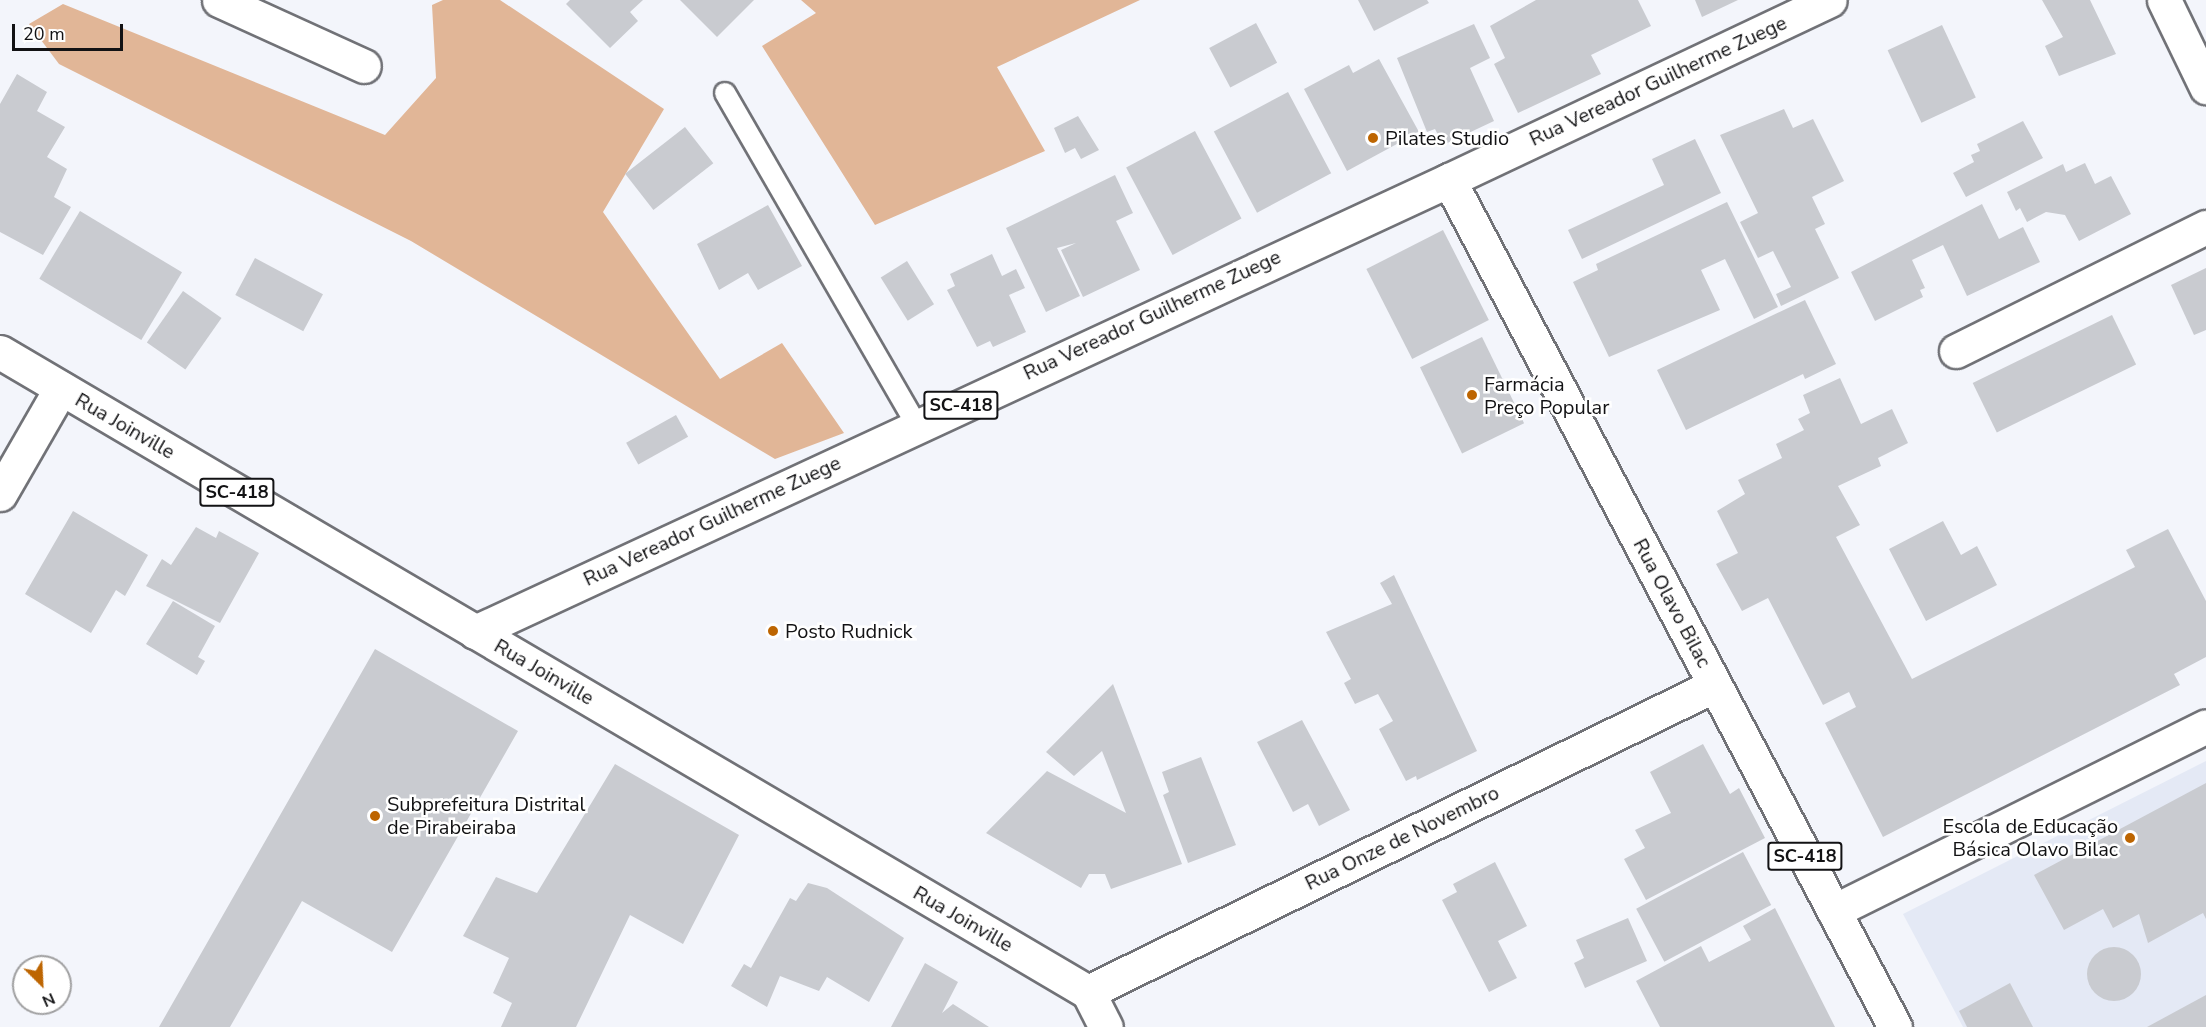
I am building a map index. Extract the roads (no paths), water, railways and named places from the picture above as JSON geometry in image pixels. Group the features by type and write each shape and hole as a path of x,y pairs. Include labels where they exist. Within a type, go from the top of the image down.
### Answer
{"main road":[{"path":"219,0 364,66"},
{"name":"Rua Vereador Guilherme Zuege","path":"475,632 1449,180 1830,0"},
{"path":"2164,0 2206,87"},
{"name":"Rua Olavo Bilac","path":"1449,180 1895,1027"},
{"path":"1956,351 2206,227"},
{"name":"Rua Joinville","path":"0,352 1088,992"},
{"path":"0,494 61,388"},
{"name":"Rua Onze de Novembro","path":"1088,992 1715,685"},
{"path":"1834,911 2206,726"},
{"path":"1088,992 1106,1027"}],"lane":[{"path":"725,93 917,425"}],"place":[{"name":"Pilates Studio","path":"1373,138"},
{"name":"Farmácia Preço Popular","path":"1472,395"},
{"name":"Posto Rudnick","path":"773,631"},
{"name":"Subprefeitura Distrital de Pirabeiraba","path":"375,816"},
{"name":"Escola de Educação Básica Olavo Bilac","path":"2130,838"}]}
